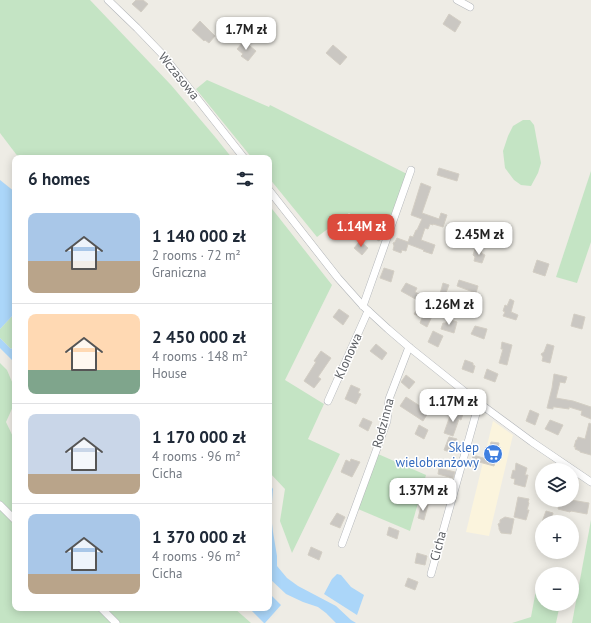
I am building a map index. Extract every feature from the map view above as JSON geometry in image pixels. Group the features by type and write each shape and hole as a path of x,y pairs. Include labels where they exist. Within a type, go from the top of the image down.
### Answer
{"street":[{"name":"Wczasowa","path":"108,0 162,54 242,155"},
{"path":"457,0 470,8"},
{"name":"Klonowa","path":"328,401 366,308 411,170"},
{"path":"272,194 338,278 366,308 409,348 532,442 591,482"},
{"name":"Rodzinna","path":"342,544 387,421 389,399 409,348"},
{"name":"Cicha","path":"431,574 478,402"},
{"path":"0,505 12,517"},
{"path":"104,611 116,623"}],"shaded area":[{"path":"493,421 513,435 489,536 466,532"}],"green space":[{"path":"0,0 90,0 171,85 230,155 17,155 0,133"},
{"path":"207,80 269,107 270,105 407,174 385,236 349,213 317,237 272,182 272,155 250,155 196,89"},
{"path":"523,120 530,120 534,125 541,163 538,173 531,186 521,185 514,180 505,168 503,151 508,136 513,126"},
{"path":"591,171 591,242 577,283 556,277"},
{"path":"272,209 332,285 285,380 324,404 308,439 340,454 292,553 280,521 285,489 272,475"},
{"path":"12,316 11,349 0,338 0,329"},
{"path":"0,363 7,370 12,382 12,409 6,422 12,435 12,611 237,611 251,623 0,623"},
{"path":"378,454 426,475 410,531 358,509"},
{"path":"591,520 591,623 572,623 574,611 579,611 579,585"},
{"path":"535,595 535,611 559,611 556,623 512,623 531,617"}],"water":[{"path":"0,180 12,190 12,316 0,329"},
{"path":"0,338 11,349 12,348 12,360 0,348"},
{"path":"272,524 277,566 287,578 298,586 336,606 356,623 336,623 318,607 286,594 272,581"},
{"path":"337,574 341,575 351,587 364,595 357,615 324,594 332,579"},
{"path":"272,596 281,605 264,623 252,611 272,611"}],"building":[{"path":"136,0 143,0 148,4 141,12 132,4"},
{"path":"449,14 461,22 455,32 443,24"},
{"path":"200,21 215,36 209,43 205,40 204,41 192,30"},
{"path":"244,41 256,51 248,61 241,56 243,54 237,49"},
{"path":"333,45 347,57 340,65 326,53"},
{"path":"439,168 459,174 457,181 437,175"},
{"path":"421,183 431,187 422,213 439,219 441,213 447,215 443,227 430,224 428,229 425,228 421,240 435,245 432,254 408,244 406,251 402,250 401,253 393,250 393,243 397,238 408,242 410,236 413,237 422,219 411,215"},
{"path":"371,227 383,234 379,241 367,234"},
{"path":"360,241 368,248 362,255 354,248"},
{"path":"475,249 485,255 482,263 474,261 475,257 473,255"},
{"path":"537,260 549,264 545,276 533,272"},
{"path":"384,268 394,271 391,282 380,278"},
{"path":"459,280 478,286 476,293 457,286"},
{"path":"406,283 417,288 415,292 429,299 424,307 418,303 419,301 401,291"},
{"path":"443,283 449,285 442,303 438,301"},
{"path":"510,299 514,301 511,312 518,315 516,320 503,316 505,312 503,311 505,305 507,306"},
{"path":"419,306 433,314 427,327 420,323 422,318 414,314"},
{"path":"339,309 349,316 343,325 333,317"},
{"path":"574,314 585,317 582,329 571,326"},
{"path":"447,319 457,322 454,333 441,329 443,323 446,323"},
{"path":"475,326 487,329 484,339 471,334"},
{"path":"433,331 443,336 438,347 428,342"},
{"path":"502,342 512,345 507,365 499,363 503,349 501,349"},
{"path":"376,344 387,353 382,360 370,351"},
{"path":"547,344 554,346 550,363 542,361 543,357 541,354 544,352"},
{"path":"321,351 331,358 318,377 321,379 314,388 304,381"},
{"path":"465,360 473,363 475,366 473,373 462,369"},
{"path":"487,369 498,374 495,382 484,378"},
{"path":"554,374 567,377 565,383 560,382 556,398 573,401 591,407 591,419 581,415 582,411 569,407 569,409 555,407 553,407 553,409 547,408"},
{"path":"406,375 415,382 409,389 401,382"},
{"path":"351,385 360,389 358,393 361,394 356,404 345,399"},
{"path":"432,394 437,398 423,421 400,406 406,397 423,408"},
{"path":"452,410 463,414 461,420 459,419 453,436 444,433"},
{"path":"530,410 539,414 535,425 526,421"},
{"path":"363,418 372,422 368,431 359,426"},
{"path":"550,420 563,425 558,435 545,429"},
{"path":"589,423 591,424 591,455 580,452 575,449 576,447 574,447 578,437 585,439"},
{"path":"419,425 428,430 424,439 415,434"},
{"path":"449,437 457,439 452,453 444,450"},
{"path":"491,442 499,443 494,466 479,462 477,468 467,465 468,459 472,460 473,455 487,459"},
{"path":"351,459 360,462 352,477 341,472 346,460 350,462"},
{"path":"516,463 527,468 525,475 528,475 525,487 514,484 515,479 511,478 513,470 515,471"},
{"path":"439,468 455,472 453,478 438,474"},
{"path":"518,497 529,499 527,510 529,510 526,520 514,517"},
{"path":"579,501 589,503 587,514 558,509 558,507 579,507"},
{"path":"422,503 428,505 424,520 418,518"},
{"path":"546,511 553,513 553,515 545,515"},
{"path":"337,513 345,517 340,528 330,524"},
{"path":"505,517 514,519 511,534 501,533 499,529 498,524 500,523 500,520"},
{"path":"389,527 399,531 397,539 387,535"},
{"path":"311,547 322,552 319,560 308,555"},
{"path":"417,553 427,556 425,565 415,563"},
{"path":"408,578 418,582 415,590 405,586"}],"place":[{"name":"Sklep wielobranżowy","path":"493,454"}]}
